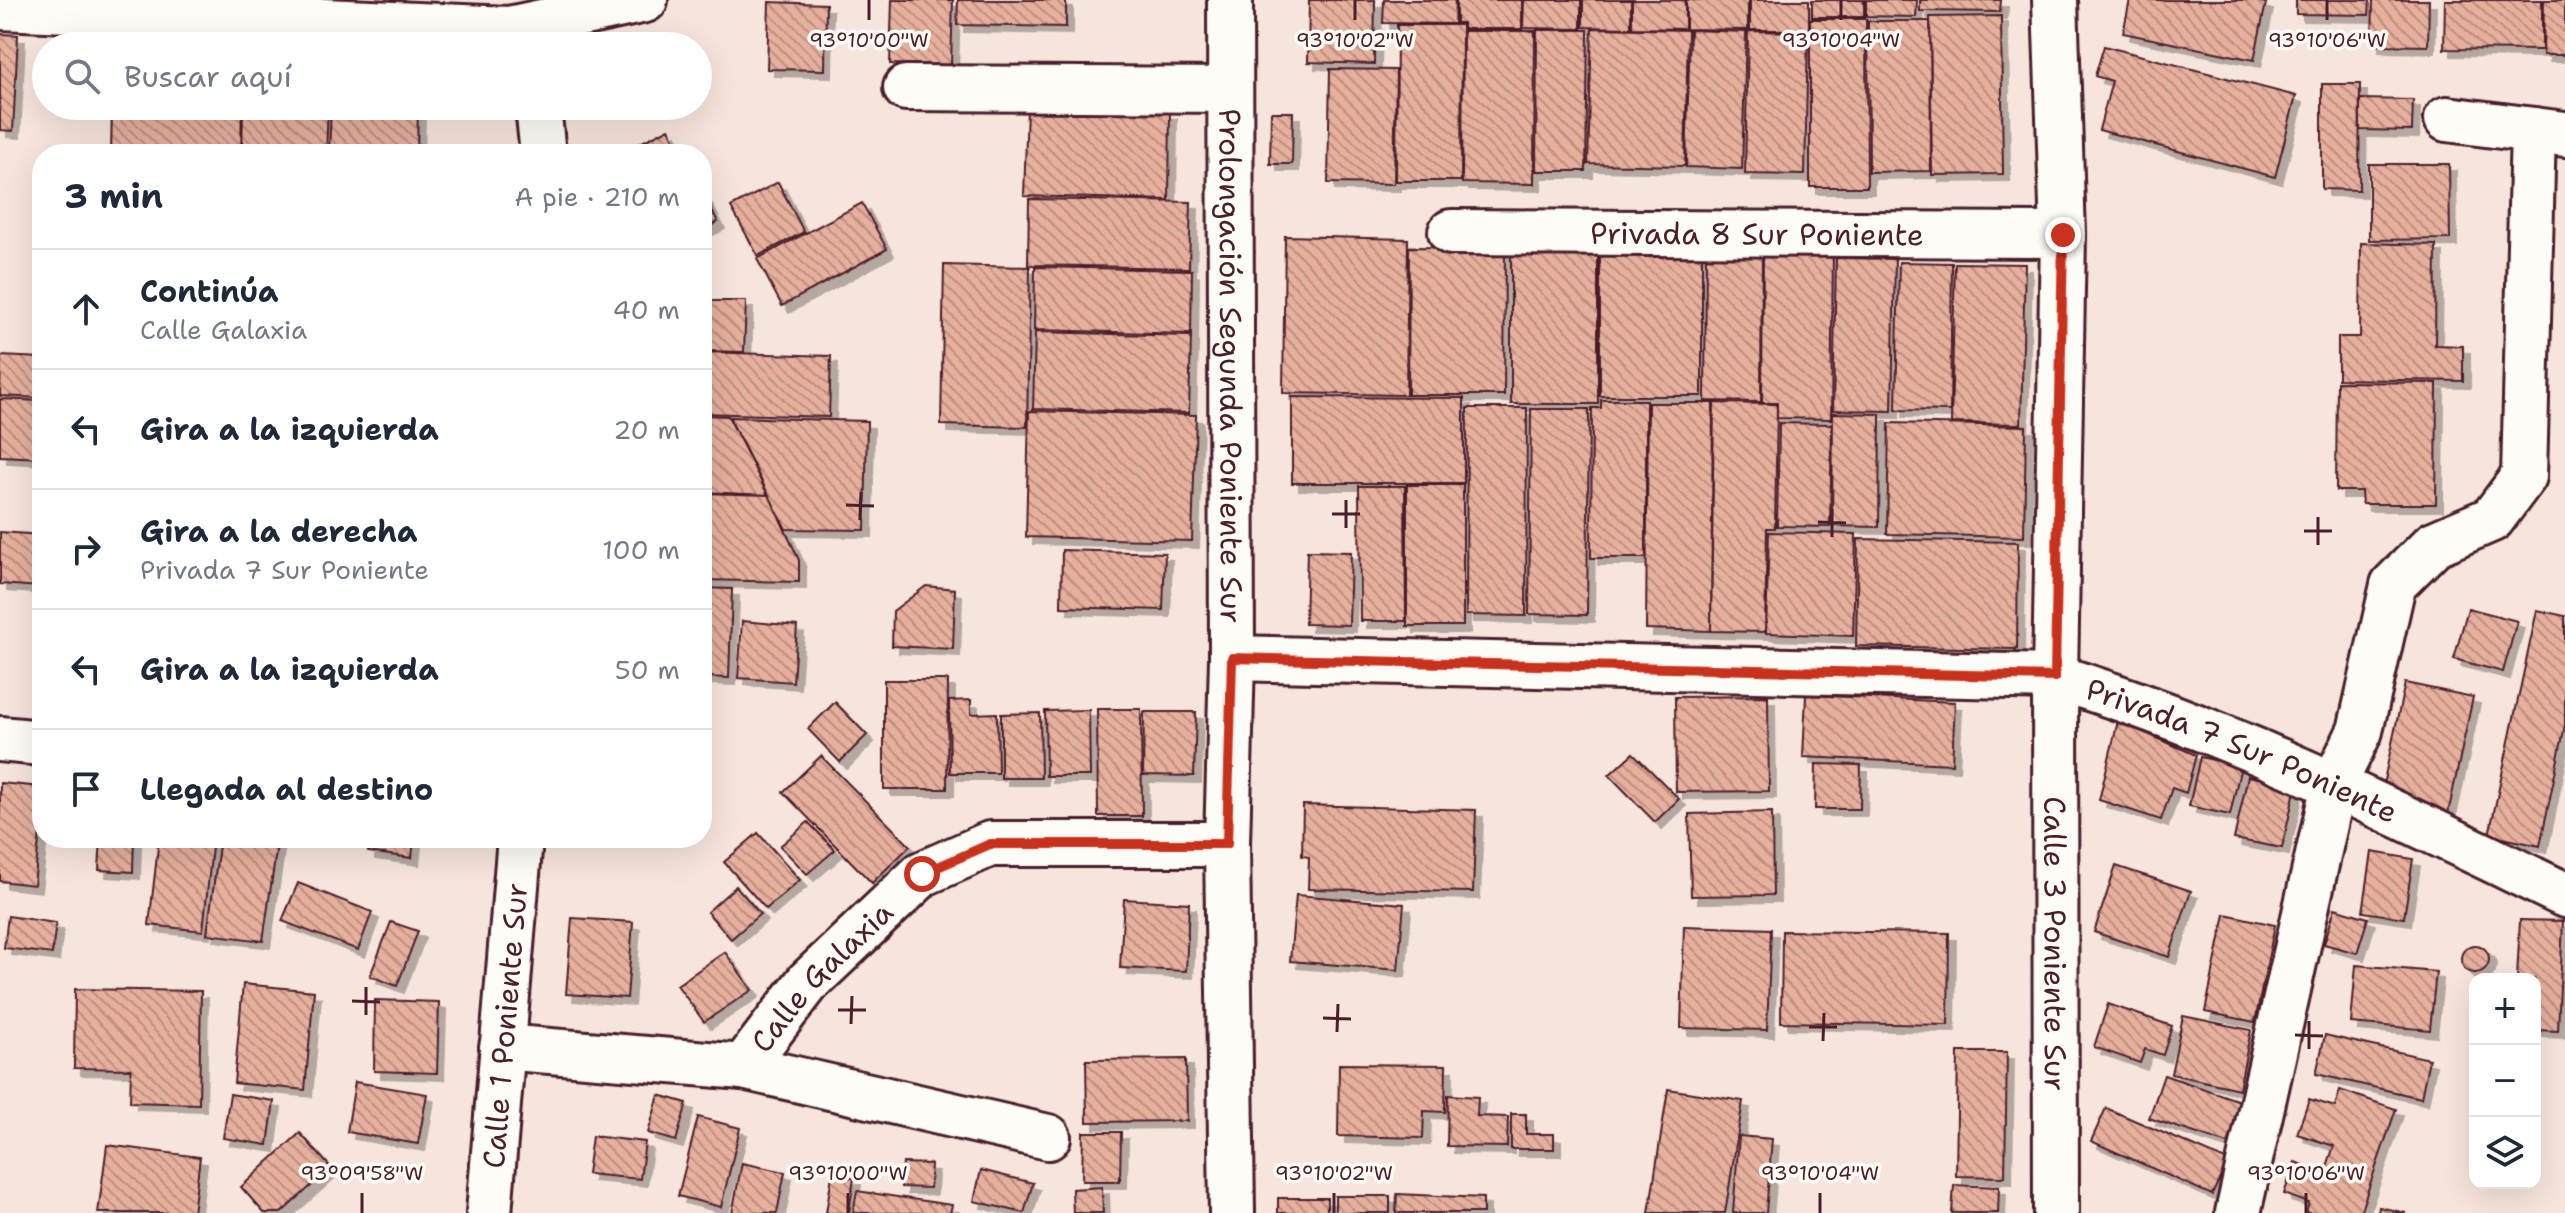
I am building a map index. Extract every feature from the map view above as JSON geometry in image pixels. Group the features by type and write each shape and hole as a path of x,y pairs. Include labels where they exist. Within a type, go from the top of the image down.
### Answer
{"street":[{"path":"533,32 645,0"},
{"name":"Prolongación Segunda Poniente Sur","path":"1230,0 1232,658 1227,844 1232,1213"},
{"name":"Calle 3 Poniente Sur","path":"2055,0 2063,235 2055,677 2056,1213"},
{"path":"0,7 413,32"},
{"path":"906,88 1230,90"},
{"path":"2238,1213 2334,784 2360,731 2393,585 2434,544 2492,519 2524,476 2549,132 2447,119"},
{"path":"539,120 542,144"},
{"name":"Privada 8 Sur Poniente","path":"1451,232 2063,235"},
{"name":"Privada 7 Sur Poniente","path":"1232,658 2055,677 2121,697 2334,784 2565,895"},
{"path":"0,739 32,742"},
{"name":"Calle Galaxia","path":"743,1067 808,982 922,874 990,844 1227,844"},
{"name":"Calle 1 Poniente Sur","path":"489,1213 519,848"},
{"name":"Calle Galaxia","path":"502,1047 743,1067 1048,1137"}],"building":[{"path":"892,0 953,0 951,65 890,64"},
{"path":"958,0 1066,0 1066,27 957,25"},
{"path":"1309,0 1375,0 1374,64 1308,62"},
{"path":"1384,0 1455,0 1454,24 1383,23"},
{"path":"1456,0 1522,0 1522,29 1463,29 1463,23 1456,23"},
{"path":"1524,0 1581,0 1581,29 1523,28"},
{"path":"1583,0 1631,0 1631,28 1583,27"},
{"path":"1632,0 1685,0 1685,29 1632,28"},
{"path":"1686,0 1748,0 1748,30 1686,29"},
{"path":"1750,0 1809,0 1809,30 1750,30"},
{"path":"1812,0 1864,0 1864,17 1812,17"},
{"path":"1866,0 1917,0 1916,17 1866,16"},
{"path":"1920,0 2001,0 2000,12 1920,11"},
{"path":"2130,0 2251,0 2266,3 2254,60 2123,33"},
{"path":"2296,0 2370,0 2369,15 2296,14"},
{"path":"2373,0 2429,0 2428,46 2372,45"},
{"path":"2445,0 2542,0 2542,50 2444,49"},
{"path":"2544,0 2565,0 2565,55 2543,55"},
{"path":"769,2 826,4 825,70 767,69"},
{"path":"2001,16 2003,174 1932,175 1930,17"},
{"path":"1810,19 1866,19 1867,187 1810,187"},
{"path":"1868,21 1930,21 1931,171 1869,172"},
{"path":"1397,25 1462,25 1461,181 1396,181"},
{"path":"1592,28 1688,30 1685,166 1588,164"},
{"path":"1537,30 1588,30 1586,171 1536,171"},
{"path":"1690,30 1746,32 1742,169 1686,167"},
{"path":"1463,31 1535,31 1534,184 1462,183"},
{"path":"1748,31 1808,32 1805,175 1745,174"},
{"path":"0,34 18,35 13,131 0,130"},
{"path":"2104,46 2296,96 2275,177 2099,130 2112,81 2095,76"},
{"path":"1330,69 1396,70 1394,184 1328,183"},
{"path":"2322,84 2360,84 2359,190 2322,189"},
{"path":"2360,99 2413,100 2412,131 2360,130"},
{"path":"1027,108 1170,112 1169,200 1024,196"},
{"path":"1271,112 1293,112 1292,164 1270,164"},
{"path":"112,120 242,120 241,144 111,144"},
{"path":"243,120 327,120 326,144 242,144"},
{"path":"330,120 418,120 417,144 329,144"},
{"path":"669,128 677,144 638,144"},
{"path":"2369,164 2449,164 2450,239 2369,240"},
{"path":"778,182 804,232 758,256 731,207"},
{"path":"1029,199 1191,202 1189,268 1028,265"},
{"path":"862,203 887,249 782,306 757,259"},
{"path":"712,211 718,222 712,225"},
{"path":"1285,236 1408,239 1406,395 1283,393"},
{"path":"2361,243 2436,245 2435,345 2463,346 2463,381 2338,379 2338,337 2360,337"},
{"path":"1409,247 1505,248 1504,395 1408,395"},
{"path":"1600,247 1702,247 1702,396 1600,396"},
{"path":"1706,248 1762,249 1761,402 1705,401"},
{"path":"1511,250 1598,250 1598,404 1511,404"},
{"path":"1763,252 1833,252 1831,419 1777,418 1777,403 1762,403"},
{"path":"1836,258 1895,259 1892,411 1833,410"},
{"path":"1899,262 1952,263 1950,411 1896,410"},
{"path":"1955,263 2025,264 2021,424 1951,423"},
{"path":"944,265 1030,267 1027,427 941,425"},
{"path":"1035,267 1192,270 1191,334 1034,330"},
{"path":"712,301 746,301 744,352 712,351"},
{"path":"1035,332 1191,336 1189,413 1033,409"},
{"path":"712,352 831,356 829,417 712,413"},
{"path":"1,356 32,358 32,398 0,396"},
{"path":"2337,382 2437,383 2436,504 2362,504 2361,491 2336,491"},
{"path":"1292,397 1464,398 1464,483 1292,483"},
{"path":"0,399 32,401 32,458 0,456"},
{"path":"1601,400 1646,400 1646,558 1591,558 1592,408 1601,408"},
{"path":"1648,403 1713,403 1711,631 1646,629"},
{"path":"1714,403 1777,404 1775,528 1767,528 1765,632 1711,631"},
{"path":"1467,408 1527,408 1526,616 1466,615"},
{"path":"1531,409 1589,409 1587,615 1529,614"},
{"path":"1029,411 1196,415 1192,541 1026,537"},
{"path":"1833,413 1880,414 1879,527 1832,526"},
{"path":"712,415 728,416 768,495 712,492"},
{"path":"729,417 867,421 865,530 786,529"},
{"path":"1779,423 1832,424 1830,527 1777,526"},
{"path":"1889,423 2026,426 2024,537 1887,534"},
{"path":"1407,485 1463,485 1463,626 1407,626"},
{"path":"1359,486 1405,486 1406,621 1360,621"},
{"path":"712,493 769,495 799,560 799,582 712,580"},
{"path":"0,532 32,534 32,586 0,584"},
{"path":"1769,532 1856,534 1853,636 1766,633"},
{"path":"1858,539 2018,542 2017,649 1856,646"},
{"path":"1062,550 1165,553 1163,610 1061,607"},
{"path":"1307,551 1351,552 1349,625 1305,624"},
{"path":"926,586 955,589 953,649 892,646 893,611"},
{"path":"712,588 732,589 729,678 712,677"},
{"path":"2468,608 2517,621 2503,672 2454,659"},
{"path":"2537,610 2565,616 2565,725 2540,846 2489,835"},
{"path":"742,621 797,626 793,682 738,678"},
{"path":"884,680 948,680 947,789 884,789"},
{"path":"2405,683 2473,697 2448,814 2380,799"},
{"path":"1806,695 1955,702 1952,764 1803,757"},
{"path":"1768,696 1769,791 1676,792 1675,697"},
{"path":"971,700 971,714 997,713 998,773 950,773 949,701"},
{"path":"835,702 867,735 840,762 808,729"},
{"path":"1097,709 1141,709 1142,816 1098,816"},
{"path":"1089,710 1090,776 1046,776 1045,711"},
{"path":"1144,712 1196,712 1194,776 1143,775"},
{"path":"1040,713 1041,778 1001,778 1001,714"},
{"path":"2118,721 2196,755 2186,793 2172,788 2161,820 2099,800"},
{"path":"1633,753 1679,799 1655,822 1609,775"},
{"path":"821,756 910,846 872,883 783,792"},
{"path":"2200,757 2241,766 2230,815 2189,806"},
{"path":"1816,764 1861,765 1860,809 1815,809"},
{"path":"2248,776 2296,786 2282,848 2234,839"},
{"path":"0,783 32,786 32,848 38,848 34,885 0,881"},
{"path":"1303,805 1476,810 1473,892 1308,889 1309,857 1302,856"},
{"path":"1772,812 1773,895 1691,896 1689,814"},
{"path":"808,822 835,850 807,874 780,846"},
{"path":"758,833 800,880 766,909 724,862"},
{"path":"100,848 134,848 133,872 99,870"},
{"path":"158,848 212,848 203,931 149,925"},
{"path":"219,848 277,848 263,941 207,934"},
{"path":"369,848 413,848 412,858 368,852"},
{"path":"2372,852 2413,859 2404,918 2363,912"},
{"path":"2116,866 2191,891 2169,957 2094,932"},
{"path":"298,883 372,912 358,950 282,921"},
{"path":"736,886 760,914 731,939 707,912"},
{"path":"1296,895 1404,904 1398,970 1290,961"},
{"path":"1124,899 1189,903 1186,971 1120,968"},
{"path":"2335,908 2368,918 2357,953 2324,944"},
{"path":"2225,914 2275,925 2255,1022 2205,1012"},
{"path":"8,916 56,923 52,954 4,948"},
{"path":"572,918 633,922 627,998 566,994"},
{"path":"2520,920 2563,921 2558,1031 2541,1030 2541,973 2517,973"},
{"path":"391,922 418,931 397,986 370,976"},
{"path":"1684,926 1771,929 1767,1030 1681,1028"},
{"path":"1782,931 1949,933 1948,1025 1781,1022"},
{"path":"2469,946 2481,946 2488,953 2488,965 2481,972 2469,972 2462,965 2462,953"},
{"path":"725,952 752,990 704,1022 677,985"},
{"path":"2356,965 2436,972 2430,1030 2351,1023"},
{"path":"243,984 314,991 305,1090 234,1083"},
{"path":"75,989 201,991 199,1104 130,1102 131,1069 74,1068"},
{"path":"375,1000 439,1002 437,1073 374,1071"},
{"path":"2108,1004 2172,1026 2163,1055 2145,1049 2140,1063 2094,1047"},
{"path":"2183,1016 2251,1030 2239,1089 2171,1074"},
{"path":"2325,1035 2429,1059 2421,1098 2316,1074"},
{"path":"1958,1052 2007,1052 2005,1177 1956,1176"},
{"path":"1186,1059 1187,1121 1087,1122 1086,1060"},
{"path":"1339,1064 1446,1065 1445,1112 1424,1111 1423,1138 1338,1136"},
{"path":"2164,1075 2243,1102 2228,1144 2149,1118"},
{"path":"355,1082 427,1094 418,1144 347,1132"},
{"path":"1668,1089 1743,1101 1725,1213 1649,1213"},
{"path":"2340,1090 2396,1109 2360,1213 2306,1213 2309,1203 2284,1194 2295,1162 2325,1172 2334,1146 2297,1134 2309,1099 2335,1107"},
{"path":"230,1094 274,1101 268,1145 223,1138"},
{"path":"659,1095 687,1103 676,1141 648,1133"},
{"path":"1448,1095 1478,1097 1477,1116 1508,1117 1507,1147 1447,1146"},
{"path":"2106,1108 2228,1161 2212,1195 2091,1141"},
{"path":"1511,1114 1526,1114 1526,1134 1554,1134 1554,1149 1511,1149"},
{"path":"698,1117 740,1128 721,1207 678,1196"},
{"path":"1083,1132 1121,1132 1120,1181 1082,1181"},
{"path":"300,1133 331,1168 281,1213 264,1213 241,1187"},
{"path":"592,1136 645,1142 640,1179 587,1174"},
{"path":"1739,1136 1772,1139 1766,1213 1733,1213"},
{"path":"107,1145 200,1157 193,1213 98,1213"},
{"path":"742,1163 785,1172 777,1213 732,1213"},
{"path":"903,1163 931,1164 930,1188 901,1187"},
{"path":"981,1170 1033,1183 1024,1213 974,1201"},
{"path":"832,1175 854,1178 849,1213 826,1213"},
{"path":"1954,1185 1999,1187 1998,1213 1952,1213"},
{"path":"1102,1187 1103,1213 1073,1213 1072,1189"},
{"path":"857,1191 952,1205 950,1213 853,1213"},
{"path":"1397,1194 1483,1198 1483,1213 1396,1213"},
{"path":"1335,1196 1390,1196 1390,1213 1335,1213"},
{"path":"1278,1198 1327,1198 1327,1213 1278,1213"},
{"path":"2379,1207 2406,1213 2378,1213"}],"route":[{"path":"922,874 990,844 1227,844 1232,658 2055,677 2063,235"}]}
